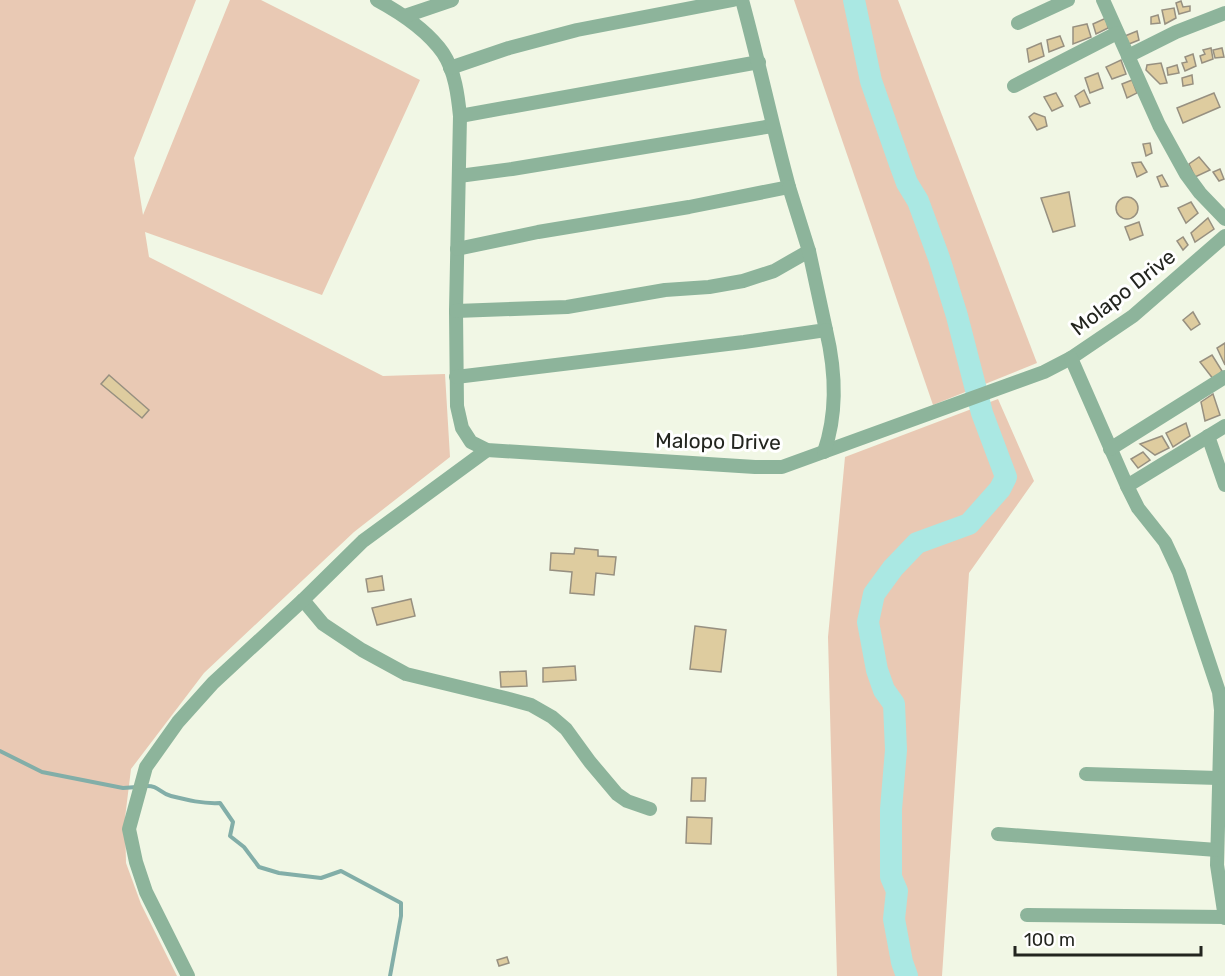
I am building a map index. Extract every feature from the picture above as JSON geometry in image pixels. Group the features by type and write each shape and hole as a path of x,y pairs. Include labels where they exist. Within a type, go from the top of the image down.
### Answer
{"street":[{"path":"188,976 146,892 136,862 129,829 146,767 178,722 213,683 363,541 487,450 471,442 462,428 457,406 456,311 460,116 457,93 443,53 405,16 377,0"},
{"path":"405,16 452,0"},
{"path":"450,68 509,48 577,30 733,0"},
{"path":"742,0 759,62 772,126 809,251 833,368 834,414 824,452"},
{"path":"1018,23 1068,0"},
{"path":"1104,0 1159,125 1186,174 1200,193 1225,219"},
{"path":"1128,56 1225,13"},
{"path":"1014,86 1117,33"},
{"path":"460,116 759,62"},
{"path":"459,176 772,126"},
{"path":"457,249 538,232 689,207 789,187"},
{"name":"Molapo Drive","path":"1008,386 1044,372 1071,358 1133,316 1225,236"},
{"path":"456,311 567,307 665,290 709,287 743,281 774,271 809,251"},
{"path":"456,377 826,330"},
{"path":"1027,915 1225,917 1217,865 1221,710 1219,692 1179,572 1165,542 1138,508 1071,358"},
{"path":"1110,449 1225,377"},
{"name":"Malopo Drive","path":"487,450 782,467 1008,386"},
{"path":"1127,486 1225,426"},
{"path":"1208,436 1225,484"},
{"path":"303,600 323,624 362,650 406,674 520,702 552,717 566,729 617,794 627,801 650,809"},
{"path":"1086,774 1218,778"},
{"path":"998,834 1217,850"}],"shaded area":[{"path":"0,0 196,0 134,158 143,215 230,0 261,0 420,80 322,295 145,232 149,257 383,376 445,374 450,457 354,532 204,673 131,769 125,818 126,863 141,904 177,976 0,976"},
{"path":"794,0 898,0 1037,363 933,405"},
{"path":"998,399 1034,481 969,573 942,976 837,976 828,637 845,457"}],"building":[{"path":"1181,1 1183,7 1190,6 1190,11 1179,14 1176,3"},
{"path":"1174,8 1176,18 1165,24 1162,10"},
{"path":"1158,15 1160,23 1151,24 1151,17"},
{"path":"1106,18 1108,28 1096,34 1093,24"},
{"path":"1087,24 1091,37 1073,44 1073,27"},
{"path":"1137,31 1139,40 1129,44 1125,36"},
{"path":"1060,36 1064,46 1049,52 1047,40"},
{"path":"1041,43 1044,56 1029,62 1027,49"},
{"path":"1211,48 1213,59 1202,63 1200,56 1205,54 1203,50"},
{"path":"1222,48 1224,57 1215,58 1213,50"},
{"path":"1193,54 1196,66 1185,71 1182,63 1187,62 1185,57"},
{"path":"1121,60 1126,74 1112,79 1106,67"},
{"path":"1161,63 1167,83 1160,84 1146,70 1147,65"},
{"path":"1177,65 1179,73 1168,75 1167,68"},
{"path":"1098,73 1103,88 1090,93 1085,78"},
{"path":"1192,75 1193,84 1183,86 1182,78"},
{"path":"1132,80 1137,93 1127,98 1122,84"},
{"path":"1084,90 1090,103 1080,107 1075,96"},
{"path":"1056,93 1063,106 1052,111 1044,97"},
{"path":"1214,93 1220,107 1183,123 1177,108"},
{"path":"1034,113 1045,117 1047,126 1037,130 1029,117"},
{"path":"1150,143 1152,153 1146,156 1143,144"},
{"path":"1199,157 1210,170 1195,177 1189,164"},
{"path":"1141,162 1147,172 1137,177 1132,163"},
{"path":"1220,169 1224,179 1219,181 1213,172"},
{"path":"1162,175 1168,186 1161,187 1157,177"},
{"path":"1069,192 1075,226 1053,232 1041,198"},
{"path":"1127,197 1135,200 1138,208 1135,216 1127,219 1119,216 1116,208 1119,200"},
{"path":"1191,202 1198,213 1186,223 1178,208"},
{"path":"1208,218 1214,229 1195,242 1191,233"},
{"path":"1139,222 1143,235 1130,240 1125,227"},
{"path":"1183,237 1188,245 1183,250 1177,241"},
{"path":"1193,312 1200,324 1191,330 1183,320"},
{"path":"1225,343 1225,365 1217,348"},
{"path":"1212,355 1222,371 1214,380 1200,362"},
{"path":"109,375 149,410 142,418 101,384"},
{"path":"1213,394 1220,415 1205,421 1201,402"},
{"path":"1186,423 1190,436 1173,447 1166,433"},
{"path":"1162,436 1169,448 1155,455 1140,444"},
{"path":"1143,452 1150,460 1138,468 1131,459"},
{"path":"575,548 598,550 598,556 616,557 614,575 596,573 594,595 570,593 572,572 550,570 551,553 574,554"},
{"path":"382,576 384,590 368,592 366,579"},
{"path":"411,599 415,616 377,625 372,608"},
{"path":"695,626 726,630 721,672 690,669"},
{"path":"575,666 576,680 543,682 543,668"},
{"path":"526,671 527,686 501,687 500,672"},
{"path":"692,778 706,778 705,801 691,801"},
{"path":"687,817 712,818 711,844 686,843"},
{"path":"507,957 509,963 499,966 497,960"}],"waterway":[{"path":"854,0 871,81 907,183 918,201 939,258 957,316 982,413 1006,477 1000,489 969,524 917,543 893,568 874,594 868,622 877,670 884,690 894,704 896,750 891,809 891,877 897,891 894,919 907,976"},
{"path":"0,751 42,772 123,788 137,787"},
{"path":"145,786 183,799 220,803 233,822 230,836 244,847 259,867 279,873 321,878 341,871 401,903 401,916 390,976"}]}
